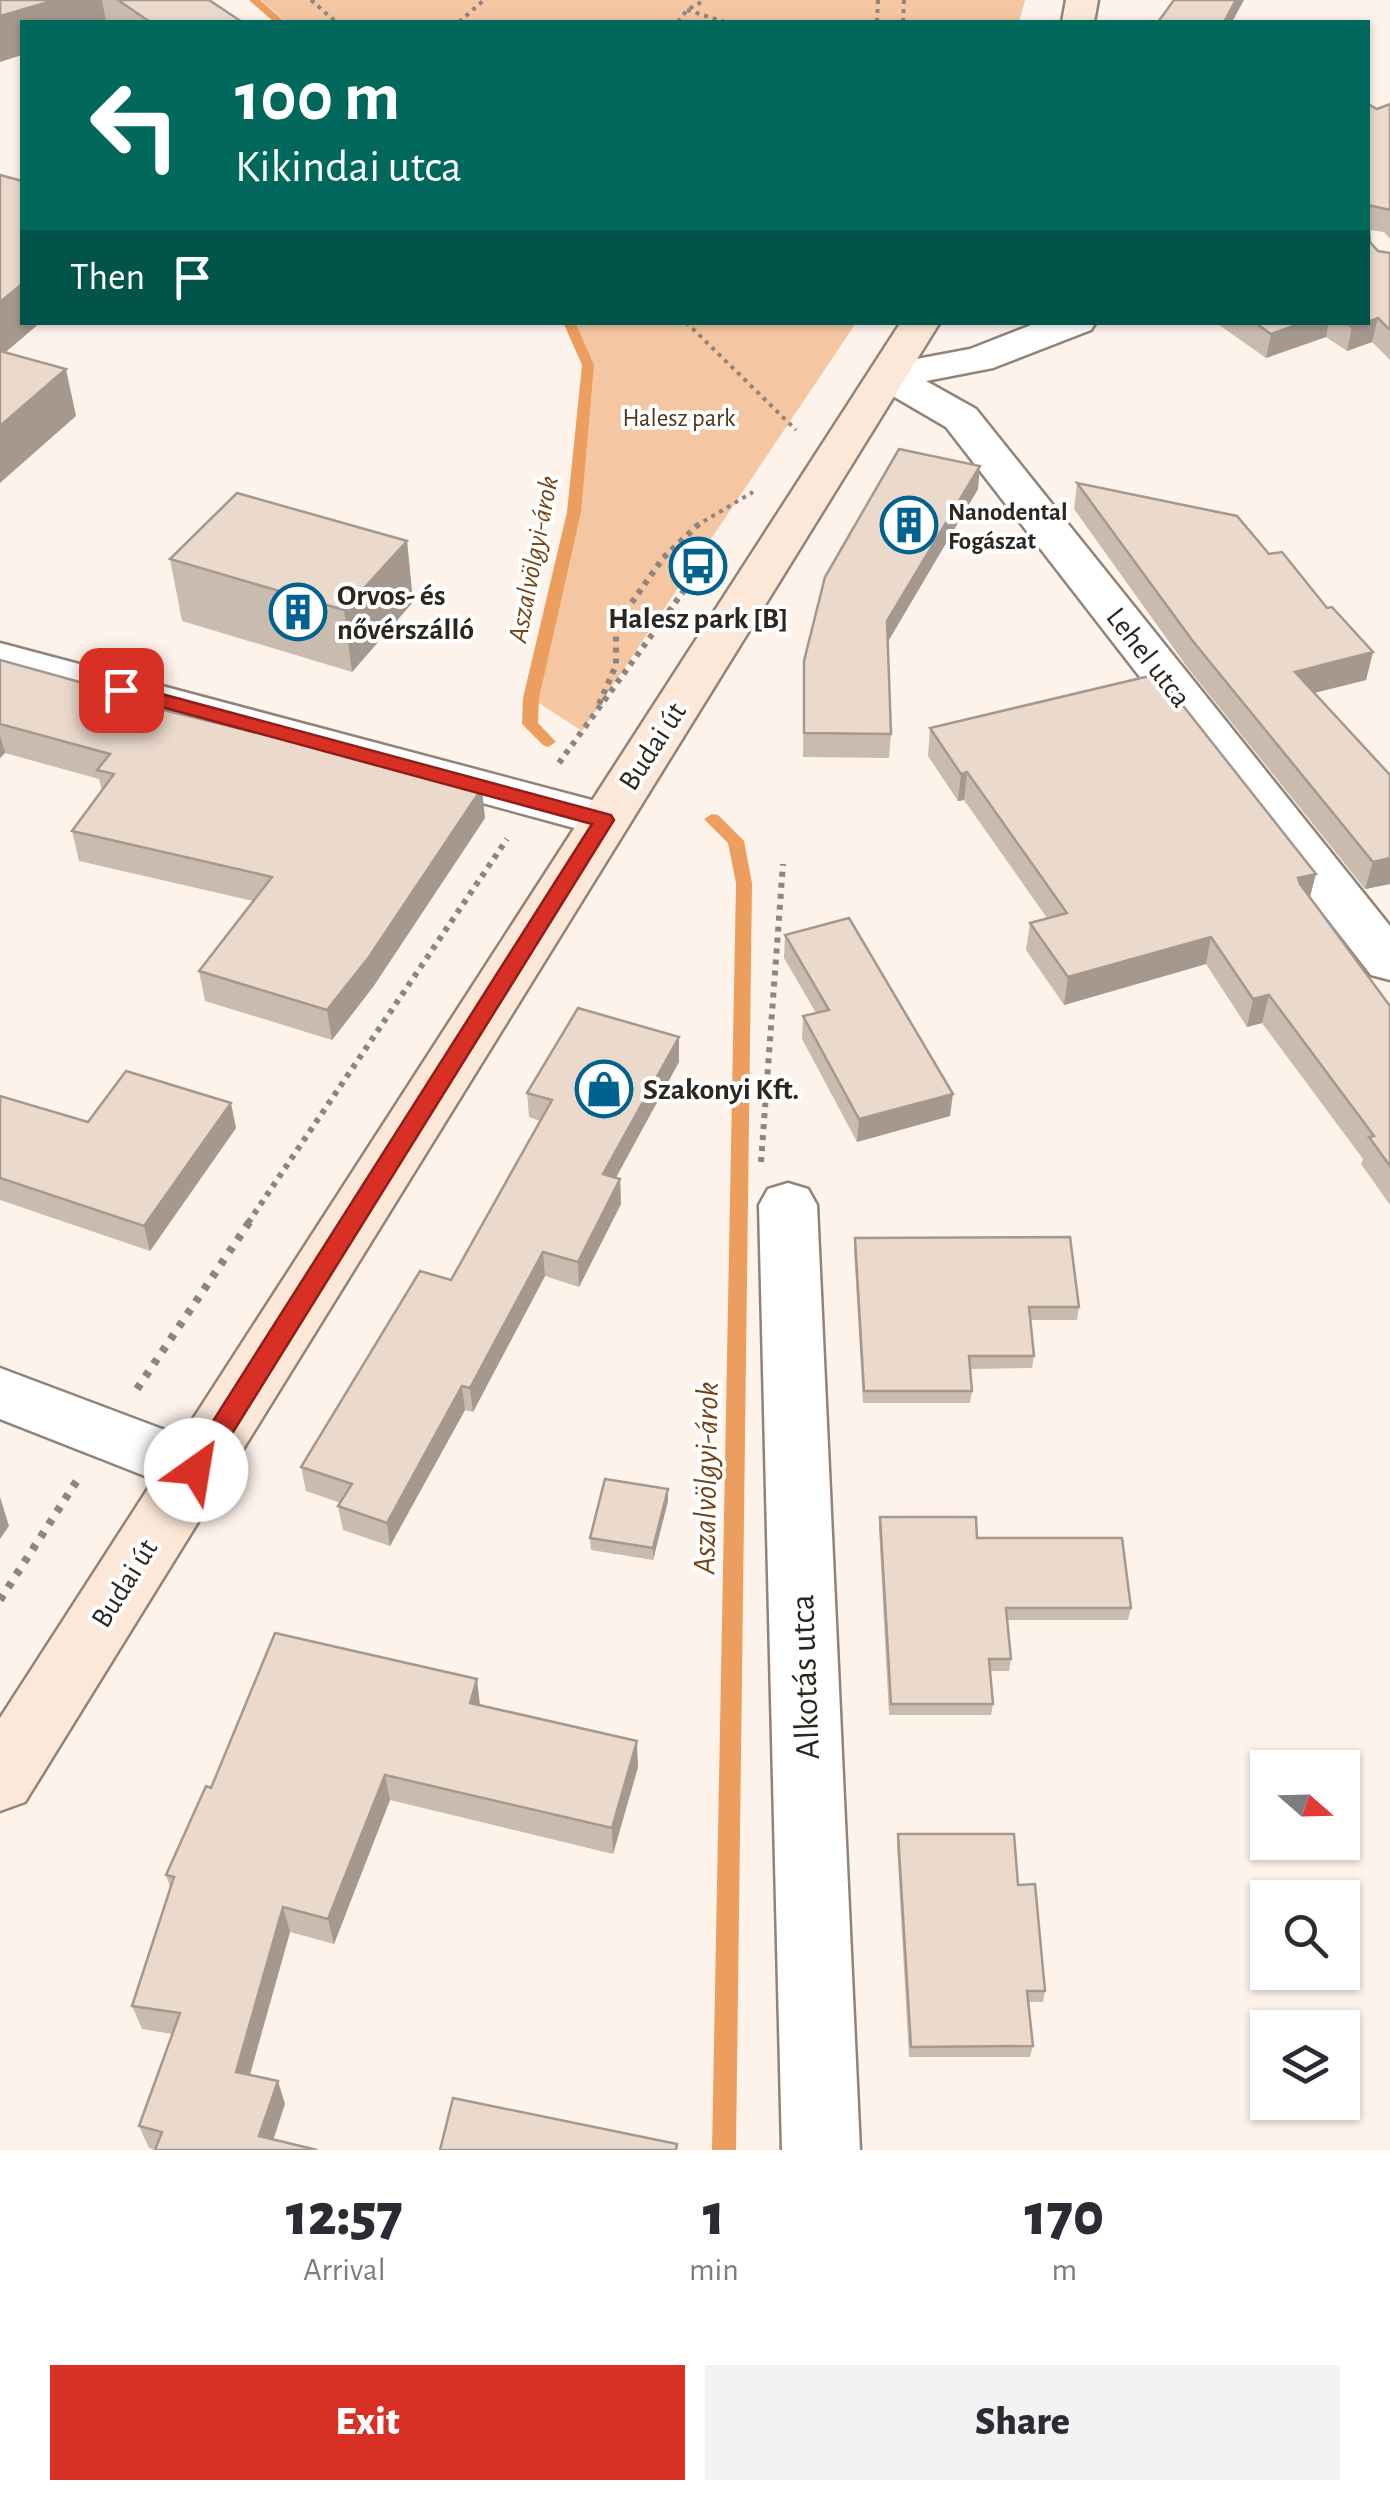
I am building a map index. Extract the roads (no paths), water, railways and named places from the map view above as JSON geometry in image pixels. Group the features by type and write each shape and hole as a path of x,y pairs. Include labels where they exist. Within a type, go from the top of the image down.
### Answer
{"main road":[{"name":"Budai út","path":"0,1780 919,325"}],"street":[{"path":"888,376 979,358 1069,325"},
{"name":"Lehel utca","path":"888,376 961,418 1390,962"},
{"path":"0,657 604,820"},
{"name":"Alkotás utca","path":"788,1205 821,2150"},
{"path":"0,1392 196,1470"}],"waterway":[{"name":"Aszalvölgyi-árok","path":"254,0 278,20"},
{"name":"Aszalvölgyi-árok","path":"548,742 530,724 531,698 574,512 588,365 570,325"},
{"name":"Aszalvölgyi-árok","path":"712,819 736,841 744,883 724,2150"}],"place":[{"name":"Nanodental Fogászat","path":"909,525"},
{"name":"Halesz park [B]","path":"698,566"},
{"name":"Orvos- és nővérszálló","path":"298,612"},
{"name":"Szakonyi Kft.","path":"604,1089"}],"park label":[{"name":"Halesz park","path":"679,417"}]}
